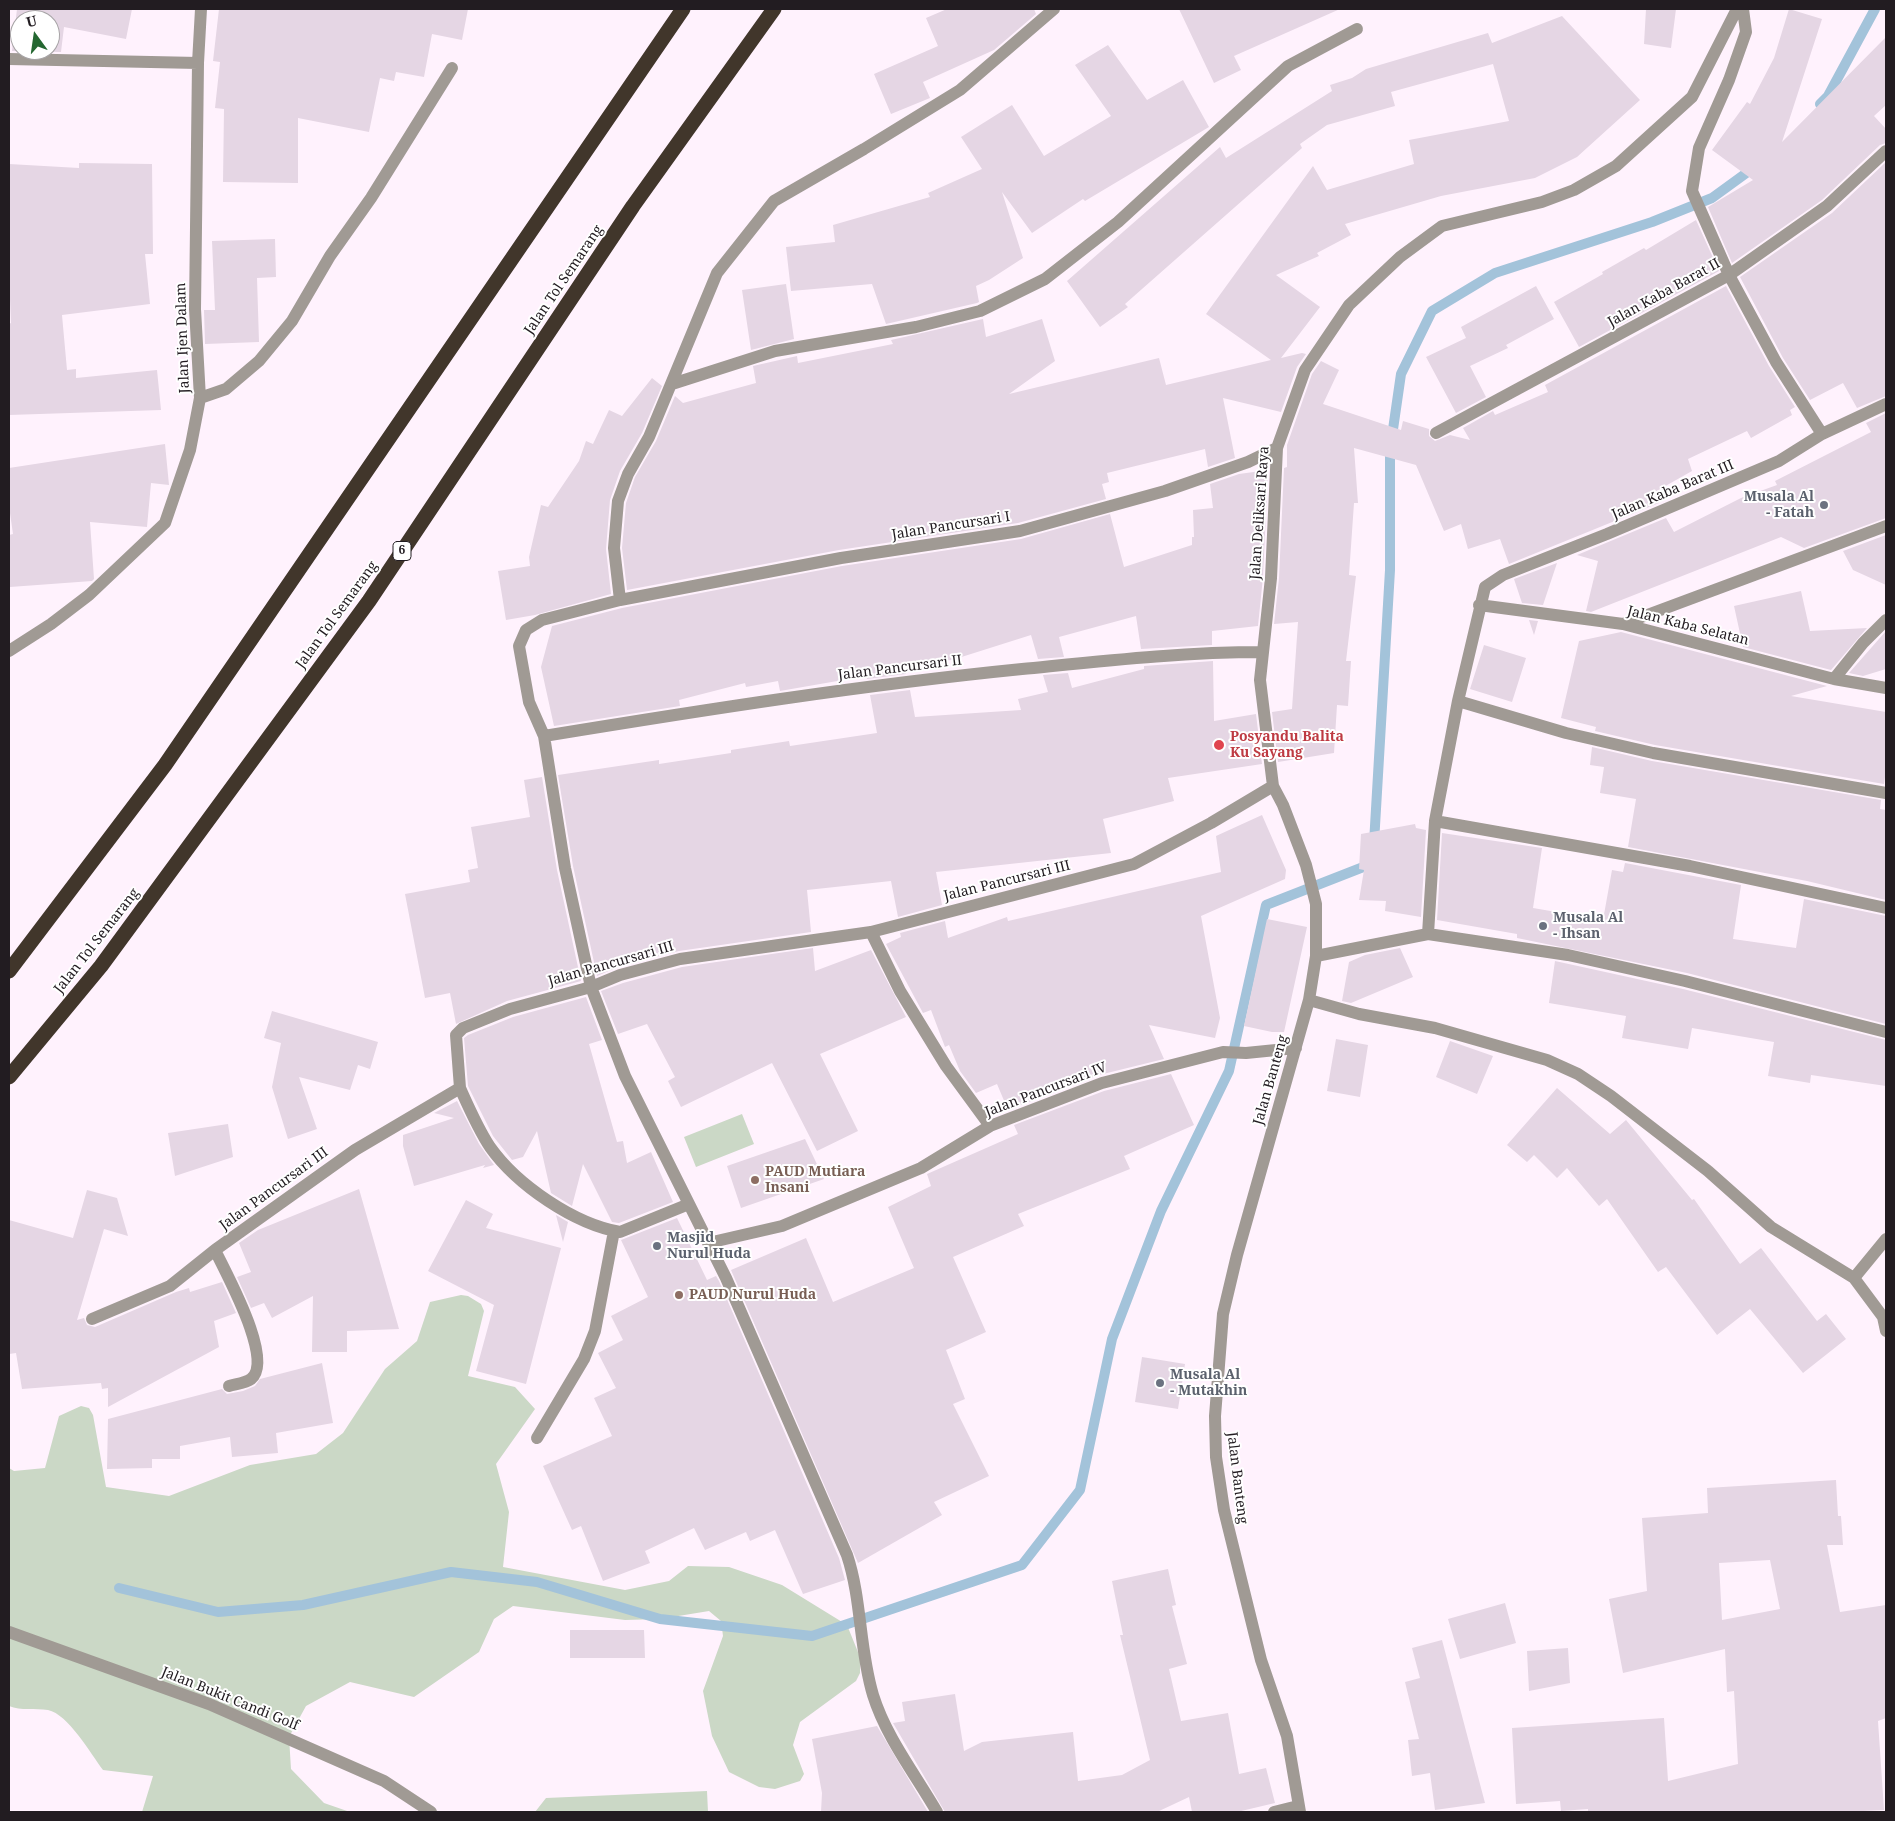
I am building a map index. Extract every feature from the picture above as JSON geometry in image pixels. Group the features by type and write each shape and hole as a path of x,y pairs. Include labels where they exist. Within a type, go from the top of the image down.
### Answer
{"highway":[{"path":"9,972 165,765 683,9"},
{"name":"Jalan Tol Semarang","path":"9,1077 101,966 369,600 633,206 774,9"}],"street":[{"name":"Jalan Ijen Dalam","path":"9,651 51,624 90,595 165,523 190,450 200,398 195,309 198,63 201,9"},
{"path":"620,600 614,548 618,501 628,474 649,437 717,273 774,200 864,150 960,90 1054,9"},
{"name":"Jalan Deliksari Raya","path":"1309,1000 1316,956 1316,904 1306,865 1283,805 1273,786 1260,680 1271,578 1277,448 1305,370 1349,305 1400,257 1442,226 1542,202 1574,190 1616,166 1692,97 1737,9"},
{"path":"1743,9 1746,32 1729,80 1699,148 1692,191 1729,275 1776,362 1822,434"},
{"path":"672,384 775,351 916,327 980,311 1045,279 1118,222 1288,66 1357,29"},
{"path":"9,59 198,63"},
{"path":"200,398 226,389 259,361 292,321 330,256 371,198 452,68"},
{"name":"Jalan Kaba Barat II","path":"1436,433 1729,275 1828,206 1886,151"},
{"name":"Jalan Kaba Barat III","path":"1428,934 1435,821 1458,700 1479,605 1485,587 1503,575 1607,534 1779,461 1822,434 1886,404"},
{"name":"Jalan Pancursari I","path":"937,1812 879,1711 873,1694 854,1578 847,1555 788,1416 689,1204 625,1076 591,987 565,868 544,736 529,702 519,646 526,630 542,620 620,600 841,558 1020,531 1165,491 1248,462 1277,448"},
{"path":"1623,624 1886,526"},
{"name":"Jalan Kaba Selatan","path":"1479,605 1623,624 1834,679 1886,688"},
{"path":"1834,679 1863,643 1886,620"},
{"name":"Jalan Pancursari II","path":"544,736 737,704 906,681 1196,652 1263,652"},
{"path":"1458,700 1566,733 1653,753 1886,794"},
{"name":"Jalan Pancursari III","path":"92,1319 170,1286 215,1250 355,1150 460,1088 455,1043 456,1035 463,1028 510,1009 591,987 620,975 680,959 871,932 1134,864 1273,786"},
{"path":"1435,821 1690,866 1886,908"},
{"path":"871,932 900,991 936,1050 990,1126"},
{"path":"1316,956 1428,934 1588,960 1685,981 1886,1032"},
{"path":"1309,1000 1359,1014 1435,1028 1546,1060 1578,1074 1610,1096 1700,1166 1771,1227 1854,1278 1883,1317 1886,1331"},
{"name":"Jalan Banteng","path":"1299,1809 1287,1736 1261,1660 1226,1518 1216,1457 1215,1416 1223,1314 1237,1255 1309,1000"},
{"name":"Jalan Pancursari IV","path":"708,1244 782,1226 912,1171 990,1126 1102,1083 1223,1052 1246,1053 1296,1048"},
{"path":"460,1088 490,1147 512,1172 558,1208 614,1231 624,1231 689,1204"},
{"path":"537,1438 584,1359 595,1331 614,1231"},
{"path":"1854,1278 1886,1239"},
{"path":"215,1250 247,1319 258,1359 256,1372 251,1380 229,1386"},
{"name":"Jalan Bukit Candi Golf","path":"9,1632 209,1704 384,1781 431,1812"},
{"path":"1274,1812 1299,1809"}],"green space":[{"path":"742,1114 754,1144 696,1167 684,1137"},
{"path":"461,1295 468,1296 481,1304 484,1311 468,1376 515,1387 535,1409 496,1464 509,1512 503,1567 625,1590 669,1581 688,1566 729,1567 782,1585 847,1625 860,1657 860,1673 856,1681 800,1722 793,1745 804,1774 800,1781 775,1789 759,1787 729,1772 712,1736 703,1691 723,1636 721,1621 709,1611 660,1619 625,1620 513,1606 494,1619 479,1652 414,1697 350,1682 306,1706 289,1737 291,1769 324,1803 350,1812 142,1812 153,1776 103,1770 71,1727 56,1713 48,1710 9,1706 9,1468 14,1471 45,1468 59,1416 81,1406 89,1408 93,1415 106,1487 169,1496 250,1465 316,1454 343,1433 385,1369 417,1341 430,1302"},
{"path":"707,1791 708,1812 535,1812 546,1798"}],"building":[{"path":"17,9 132,9 126,39 64,27 61,52 60,10"},
{"path":"219,9 468,9 462,40 432,34 424,77 396,72 394,81 380,78 369,132 298,118 298,183 223,182 224,109 215,108 220,62 213,61"},
{"path":"947,9 1034,9 1036,14 994,50 923,82 930,98 891,114 874,74 938,46 926,18"},
{"path":"1179,9 1340,9 1234,56 1241,70 1214,83"},
{"path":"1646,9 1676,9 1671,48 1644,44"},
{"path":"1789,9 1822,19 1782,142 1886,37 1886,105 1874,116 1886,129 1886,143 1880,145 1822,200 1732,263 1708,207 1753,180 1712,150 1747,102 1750,104 1774,58"},
{"path":"1562,16 1640,100 1577,157 1535,178 1441,196 1345,224 1351,235 1317,253 1319,256 1276,275 1320,307 1281,358 1302,353 1306,354 1297,367 1281,412 1223,398 1235,458 1208,467 1205,449 1107,473 1109,482 1102,484 1106,499 1018,523 839,550 627,590 622,548 626,503 635,477 656,441 675,396 683,403 756,383 753,366 797,356 798,363 893,344 891,340 983,319 986,337 1042,319 1055,361 1009,394 1159,358 1166,385 1271,360 1206,314 1313,166 1327,190 1414,164 1409,140 1509,121 1493,64 1391,92 1395,106 1327,125 1300,144 1302,148 1125,304 1128,307 1100,327 1067,281 1220,147 1226,158 1332,91 1330,85 1352,78 1366,69 1488,33 1492,43"},
{"path":"1108,45 1147,100 1183,80 1209,127 1085,201 1083,199 1032,233 1002,192 1023,258 976,286 979,302 977,303 886,324 872,284 791,291 786,247 835,242 833,225 930,197 928,193 982,169 961,137 1012,105 1044,156 1111,116 1075,65"},
{"path":"1886,162 1886,396 1857,408 1843,383 1810,400 1783,358 1740,277 1832,213"},
{"path":"79,163 152,164 153,254 145,254 150,304 62,315 67,370 76,369 76,378 157,370 161,410 9,415 9,324 11,323 9,164 79,168"},
{"path":"1696,220 1719,271 1579,347 1554,302 1603,274 1602,272 1644,248 1646,250"},
{"path":"275,239 276,277 257,278 259,342 205,344 204,310 215,310 212,241"},
{"path":"786,284 794,339 751,350 742,290"},
{"path":"1536,286 1554,319 1506,345 1508,348 1470,366 1486,397 1456,413 1426,357 1466,338 1461,327"},
{"path":"1726,286 1769,366 1795,407 1790,410 1792,415 1751,438 1747,431 1688,459 1692,471 1653,493 1659,503 1509,564 1500,539 1468,549 1461,524 1444,531 1416,465 1354,448 1358,503 1354,503 1349,575 1356,576 1346,661 1351,661 1348,706 1337,705 1334,753 1278,762 1272,712 1292,709 1298,622 1274,624 1279,578 1284,468 1287,467 1287,445 1312,374 1321,361 1339,370 1323,404 1401,430 1403,421 1429,429 1429,436 1435,441 1450,435 1470,440 1463,428 1493,411 1495,415 1548,392 1545,385"},
{"path":"652,378 662,386 642,433 620,471 610,500 606,549 611,594 535,615 506,620 498,571 530,566 529,557 541,505 548,507 579,461 586,441 593,444 609,410 622,416"},
{"path":"1886,413 1886,518 1804,548 1781,537 1591,612 1586,611 1598,561 1577,555 1666,518 1674,532 1741,498 1777,485 1775,481 1871,432 1866,423"},
{"path":"165,444 169,485 151,483 147,527 90,522 94,579 92,581 10,587 9,535 13,534 9,506 9,468"},
{"path":"1268,470 1263,577 1258,626 1212,631 1212,645 1141,649 1136,616 1059,637 1064,657 1038,659 1031,635 952,660 904,663 906,674 867,679 866,676 780,691 778,681 746,687 745,683 679,700 680,706 554,726 541,667 552,626 622,608 842,566 1021,539 1110,514 1124,567 1192,545 1192,537 1194,537 1193,510 1213,508 1210,484 1239,474"},
{"path":"1886,535 1886,585 1853,570 1843,551"},
{"path":"1557,563 1543,605 1522,603 1514,579"},
{"path":"1801,591 1810,631 1867,628 1831,670 1743,647 1734,606"},
{"path":"1529,620 1538,621 1534,635"},
{"path":"1886,631 1886,669 1863,676 1849,673"},
{"path":"1621,632 1827,686 1791,696 1886,712 1886,770 1884,784 1655,745 1595,731 1596,727 1561,718 1579,641"},
{"path":"1484,645 1526,658 1512,702 1470,689"},
{"path":"1213,661 1214,721 1256,714 1262,764 1168,778 1174,801 1103,819 1111,853 936,872 942,905 898,917 891,881 807,890 811,932 679,951 618,967 597,976 573,866 558,775 659,760 659,764 731,753 731,750 789,741 790,746 877,733 870,695 910,690 915,717 1021,710 1018,699 1048,692 1043,675 1068,673 1072,688 1144,669 1144,666"},
{"path":"1592,747 1652,761 1881,800 1880,809 1886,810 1886,900 1807,881 1628,847 1636,799 1600,793 1604,767 1590,765"},
{"path":"542,777 557,870 581,981 507,1001 456,1024 450,993 425,998 405,894 470,882 468,870 478,868 471,827 530,817 524,780"},
{"path":"1262,815 1286,870 1285,879 1201,916 1220,1018 1215,1038 1149,1025 1164,1059 1099,1075 1008,1110 997,1084 976,1093 960,1071 949,1045 945,1047 931,1010 923,1013 886,944 901,937 900,933 945,921 948,938 1007,917 1008,921 1221,872 1216,836"},
{"path":"1415,824 1416,828 1426,830 1421,917 1385,911 1386,901 1359,900 1364,870 1359,869 1361,834"},
{"path":"1442,833 1542,848 1533,908 1603,920 1612,870 1623,872 1625,863 1741,885 1733,939 1796,948 1804,899 1886,916 1886,1024 1687,973 1517,938 1517,934 1437,920"},
{"path":"1267,919 1307,927 1284,1032 1272,1032 1244,1026"},
{"path":"813,948 815,971 871,950 906,1017 820,1054 858,1131 817,1151 772,1063 681,1107 668,1081 675,1077 647,1024 618,1034 601,991 682,967"},
{"path":"1400,948 1413,977 1351,1003 1342,1001 1349,962 1365,955"},
{"path":"1555,961 1683,989 1886,1040 1886,1086 1811,1075 1810,1083 1768,1076 1774,1042 1692,1028 1688,1049 1622,1038 1626,1016 1549,1003"},
{"path":"586,997 602,1040 589,1044 617,1142 623,1141 627,1163 651,1152 673,1202 619,1223 612,1222 583,1164 572,1206 551,1193 537,1131 523,1157 512,1160 493,1136 468,1086 464,1038 513,1017"},
{"path":"272,1011 378,1042 370,1069 358,1065 350,1090 299,1077 317,1129 288,1139 272,1087 281,1043 264,1038"},
{"path":"1336,1039 1368,1045 1360,1097 1327,1091"},
{"path":"1450,1041 1493,1056 1477,1094 1436,1077"},
{"path":"1171,1074 1194,1125 1124,1156 1130,1169 1018,1214 1024,1226 953,1257 986,1332 946,1350 965,1399 953,1404 989,1476 934,1502 942,1515 858,1563 731,1270 806,1238 833,1302 914,1268 888,1207 931,1186 927,1174 1018,1134 1014,1125 1104,1091"},
{"path":"1557,1088 1610,1134 1626,1120 1692,1200 1694,1199 1740,1264 1761,1248 1817,1321 1826,1314 1846,1339 1803,1373 1750,1309 1717,1335 1666,1267 1658,1272 1607,1199 1599,1206 1567,1168 1557,1178 1534,1155 1527,1162 1507,1145"},
{"path":"457,1101 479,1144 494,1165 483,1168 485,1165 414,1186 403,1146 403,1135 454,1118 434,1113"},
{"path":"228,1124 233,1157 175,1176 168,1133"},
{"path":"805,1139 824,1179 741,1208 727,1166"},
{"path":"359,1189 399,1329 347,1331 347,1352 312,1352 313,1296 272,1318 264,1303 251,1308 237,1277 251,1272 239,1243 258,1230"},
{"path":"87,1190 117,1198 128,1236 104,1229 77,1320 84,1318 87,1325 95,1327 176,1292 189,1288 190,1292 222,1282 236,1313 214,1321 219,1347 108,1407 108,1388 102,1389 101,1383 22,1389 16,1353 9,1354 9,1220 73,1238"},
{"path":"466,1200 493,1214 486,1228 561,1248 526,1384 476,1371 494,1305 428,1271"},
{"path":"556,1215 568,1222 563,1242"},
{"path":"677,1218 707,1280 716,1276 719,1281 839,1558 845,1580 803,1594 775,1530 750,1541 746,1532 705,1550 694,1528 645,1551 650,1563 603,1581 581,1526 572,1530 543,1466 612,1436 594,1398 616,1388 598,1353 623,1340 611,1316 648,1297 621,1240"},
{"name":"Musala Al - Mutakhin","path":"1142,1357 1185,1364 1178,1409 1135,1402"},
{"path":"322,1363 333,1423 276,1433 278,1453 232,1457 230,1437 180,1446 180,1459 152,1459 152,1468 107,1469 108,1419 222,1389 227,1394 243,1391 255,1386 260,1379"},
{"path":"1836,1480 1838,1516 1841,1516 1843,1545 1827,1545 1840,1612 1886,1605 1886,1718 1878,1721 1884,1810 1843,1812 1588,1812 1588,1809 1561,1811 1560,1801 1516,1804 1512,1728 1664,1718 1668,1781 1738,1764 1734,1691 1727,1692 1725,1649 1623,1673 1609,1599 1647,1591 1642,1518 1708,1513 1707,1488","holes":["1770,1560 1780,1609 1722,1620 1719,1563"]},
{"path":"1168,1569 1176,1605 1172,1606 1187,1664 1169,1669 1181,1721 1228,1713 1239,1774 1266,1768 1275,1803 1237,1812 1192,1812 1189,1797 1157,1812 945,1812 893,1723 905,1721 902,1702 955,1694 964,1751 982,1742 1073,1732 1078,1781 1122,1775 1150,1760 1120,1635 1123,1635 1112,1581"},
{"path":"1505,1603 1516,1643 1460,1659 1448,1619"},
{"path":"570,1630 644,1630 645,1658 570,1658"},
{"path":"1442,1640 1485,1803 1435,1810 1430,1773 1412,1776 1408,1740 1419,1739 1405,1682 1420,1678 1412,1648"},
{"path":"1568,1648 1570,1683 1529,1691 1527,1651"},
{"path":"877,1726 928,1812 821,1812 822,1793 812,1739"}],"waterway":[{"path":"1820,104 1828,96 1875,9"},
{"path":"1374,843 1390,570 1390,450 1401,374 1432,311 1495,273 1652,222 1712,198 1756,166"},
{"path":"119,1588 218,1612 303,1605 451,1572 537,1582 660,1619 812,1636 1022,1565 1080,1490 1112,1339 1161,1211 1229,1071 1266,905 1371,864"}],"place":[{"name":"Musala Al - Fatah","path":"1824,505"},
{"name":"Posyandu Balita Ku Sayang","path":"1219,745"},
{"name":"Musala Al - Ihsan","path":"1543,926"},
{"name":"PAUD Mutiara Insani","path":"755,1180"},
{"name":"Masjid Nurul Huda","path":"657,1246"},
{"name":"PAUD Nurul Huda","path":"679,1295"},
{"name":"Musala Al - Mutakhin","path":"1160,1383"}]}
